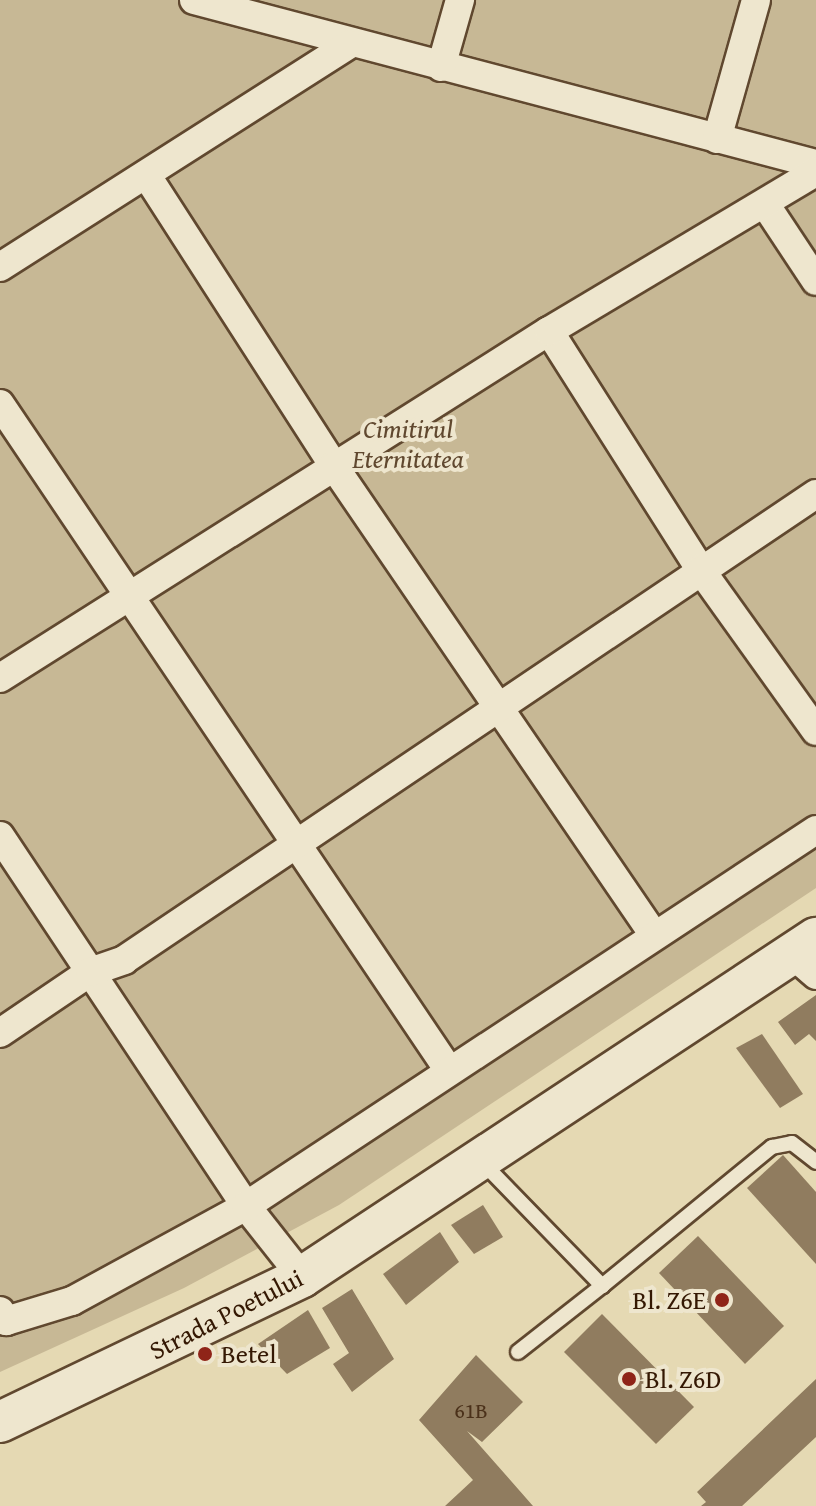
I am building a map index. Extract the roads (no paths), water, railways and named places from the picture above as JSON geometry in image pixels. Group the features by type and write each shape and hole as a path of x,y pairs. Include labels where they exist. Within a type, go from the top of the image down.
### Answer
{"street":[{"path":"194,0 349,45 816,164"},
{"path":"441,67 460,0"},
{"path":"717,139 756,0"},
{"path":"0,267 149,179 349,45"},
{"path":"0,678 549,331 816,172"},
{"path":"149,179 333,465 502,705 654,935"},
{"path":"765,204 816,281"},
{"path":"549,331 700,569 816,731"},
{"path":"0,404 297,839 448,1069"},
{"path":"0,1033 90,972 124,960 297,839 816,494"},
{"path":"2,1319 72,1301 246,1206 448,1069 816,830"},
{"path":"0,836 246,1206 302,1277"},
{"name":"Strada Poetului","path":"0,1422 302,1277 808,956"}],"lane":[{"path":"518,1352 772,1147 792,1143 816,1162"},
{"path":"482,1162 602,1286"}],"place":[{"name":"Bl. Z6E","path":"722,1300"},
{"name":"Betel","path":"205,1354"},
{"name":"Bl. Z6D","path":"629,1379"}],"park label":[{"name":"Cimitirul Eternitatea","path":"408,444"}]}
